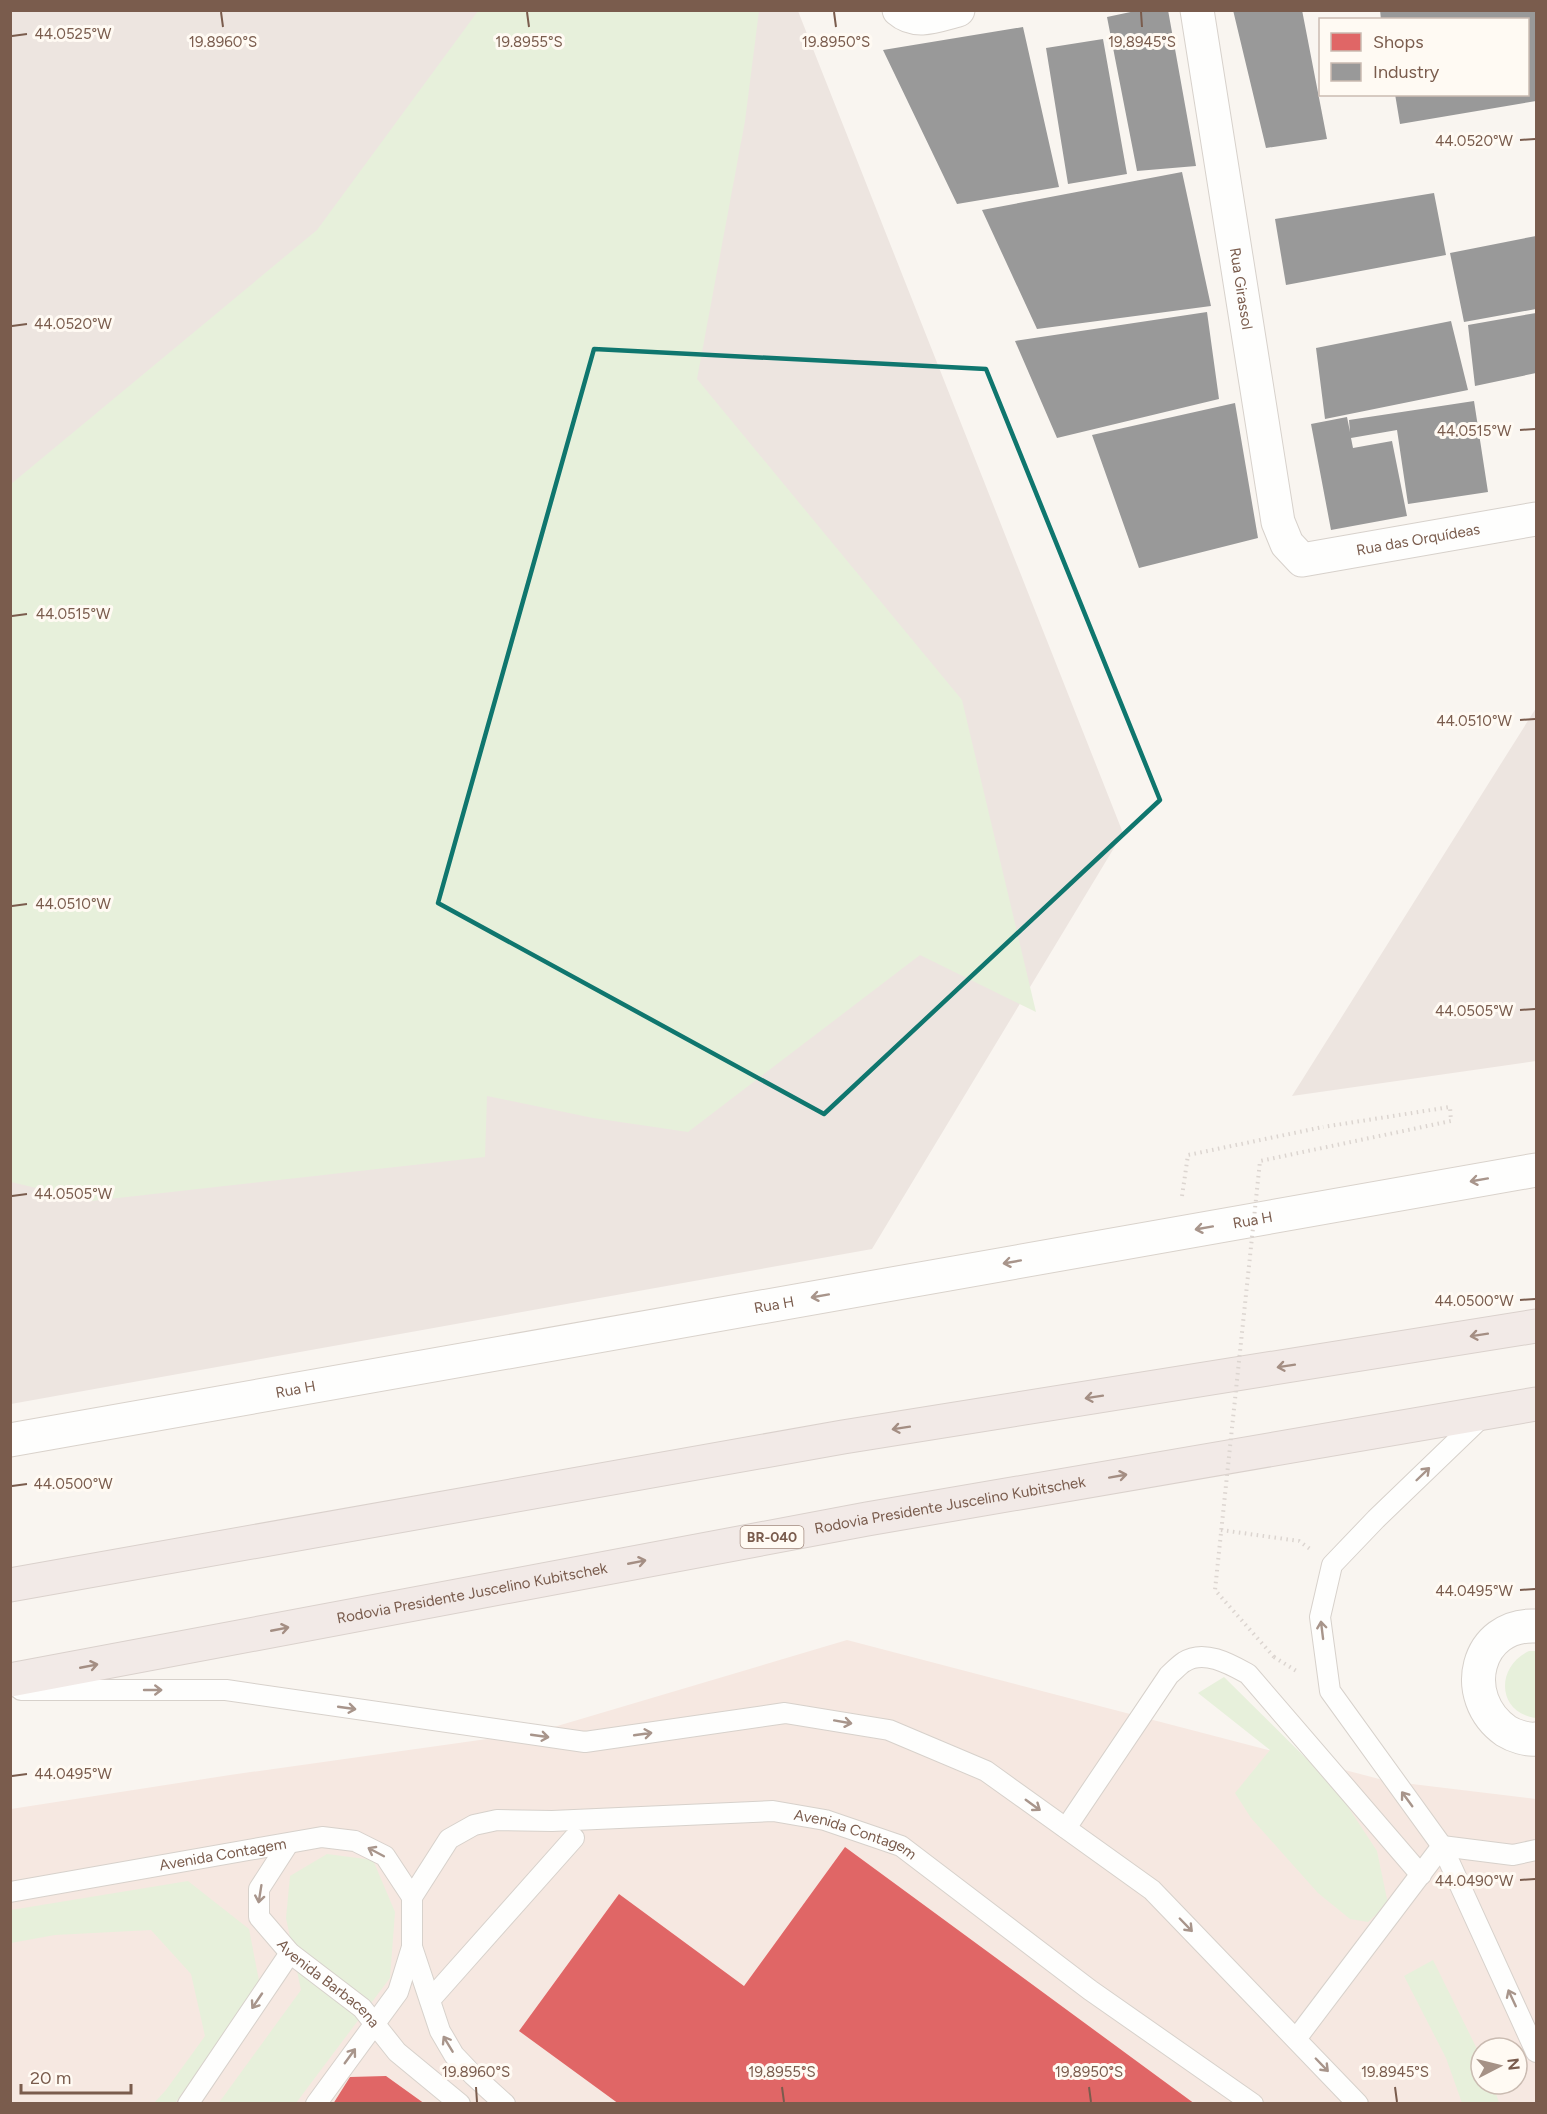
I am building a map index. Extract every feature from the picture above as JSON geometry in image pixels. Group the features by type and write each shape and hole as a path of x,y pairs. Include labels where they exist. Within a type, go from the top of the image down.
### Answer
{"highway":[{"path":"10,1585 843,1437 1536,1326"},
{"name":"Rodovia Presidente Juscelino Kubitschek","path":"10,1680 855,1521 1536,1404"}],"main road":[{"path":"898,10 905,16 916,19 958,10"},
{"name":"Rua Girassol","path":"1197,10 1278,522 1287,544 1302,560"},
{"name":"Rua das Orquídeas","path":"1302,560 1536,519"},
{"name":"Rua H","path":"10,1440 1536,1170"},
{"path":"1536,1626 1526,1626 1506,1632 1490,1646 1480,1664 1478,1685 1483,1706 1495,1723 1512,1735 1536,1739"}],"lane":[{"path":"1486,1413 1376,1519 1332,1565 1320,1617 1330,1691 1442,1846 1536,2052"},
{"path":"1066,1828 1169,1675 1185,1660 1207,1657 1228,1662 1248,1674 1421,1875"},
{"path":"10,1690 226,1690 585,1742 785,1713 889,1730 986,1771 1152,1890 1358,2103"},
{"name":"Avenida Contagem","path":"10,1892 322,1837 355,1841 385,1856 412,1897 449,1839 474,1825 497,1820 552,1821 773,1811 825,1820 902,1846 1090,1990 1253,2103"},
{"path":"430,2000 574,1838"},
{"name":"Avenida Barbacena","path":"288,1844 259,1889 259,1917 290,1953 362,2008 397,2052 460,2103"},
{"path":"1442,1846 1513,1855 1536,1850"},
{"path":"1296,2039 1442,1846"},
{"path":"316,2103 398,1992 412,1947 412,1897"},
{"path":"412,1947 440,2031 454,2055 504,2103"},
{"path":"188,2103 290,1953"}],"path":[{"path":"1176,1232 1188,1155 1323,1127 1450,1107 1451,1121 1260,1161 1215,1590 1274,1657"},
{"path":"1221,1530 1299,1541"}],"highlighted area":[{"path":"594,349 986,369 1160,800 824,1114 438,903"}],"shaded area":[{"path":"11,11 798,11 1123,833 872,1249 11,1404"},
{"path":"1536,708 1536,1061 1292,1096"},
{"path":"847,1640 1387,1781 1536,1799 1536,2103 11,2104 11,1809 230,1775 537,1732"}],"green space":[{"path":"478,11 759,11 745,121 697,379 962,700 1036,1012 920,955 688,1132 593,1118 487,1096 485,1157 91,1201 11,1182 11,484 317,230"},
{"path":"1529,1651 1536,1651 1536,1718 1514,1708 1505,1689 1510,1668 1518,1658"},
{"path":"1224,1677 1335,1787 1377,1851 1388,1904 1368,1922 1350,1919 1318,1893 1251,1818 1235,1793 1270,1750 1198,1693"},
{"path":"327,1854 373,1860 395,1912 390,1978 296,2103 218,2104 301,1990 286,1918 290,1876"},
{"path":"188,1881 249,1929 260,1986 175,2103 154,2103 205,2036 191,1974 151,1930 55,1935 11,1943 11,1910"},
{"path":"1433,1960 1471,2036 1469,2096 1497,2096 1499,2103 1462,2103 1446,2058 1404,1976"}],"building: Shops":[{"path":"845,1847 1195,2104 619,2104 519,2031 619,1894 744,1986"},
{"path":"386,2076 425,2104 333,2104 350,2077"}],"building: Industry":[{"path":"1140,10 1168,10 1196,166 1137,171 1107,17"},
{"path":"1233,10 1302,10 1327,139 1266,148"},
{"path":"1380,10 1536,10 1536,101 1400,124 1395,96 1529,96 1529,18 1381,18"},
{"path":"1023,27 1059,187 957,204 883,50"},
{"path":"1103,39 1127,174 1068,184 1046,48"},
{"path":"1182,172 1211,306 1037,329 982,210"},
{"path":"1434,193 1446,255 1286,285 1275,219"},
{"path":"1536,236 1536,309 1464,322 1450,253"},
{"path":"1207,312 1219,399 1057,438 1015,341"},
{"path":"1536,313 1536,373 1475,386 1468,325"},
{"path":"1451,321 1468,390 1325,419 1316,348"},
{"path":"1474,401 1488,492 1408,504 1397,430 1351,438 1353,448 1392,441 1407,516 1331,530 1311,424 1347,417 1350,432 1349,420"},
{"path":"1235,403 1258,538 1139,568 1092,435"}]}
